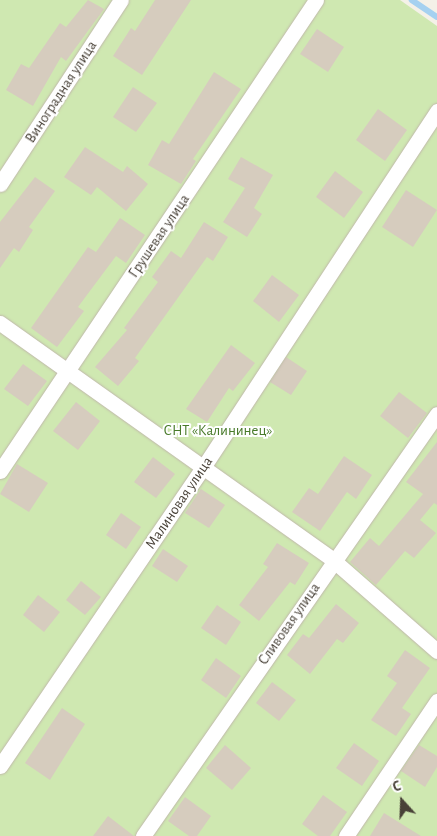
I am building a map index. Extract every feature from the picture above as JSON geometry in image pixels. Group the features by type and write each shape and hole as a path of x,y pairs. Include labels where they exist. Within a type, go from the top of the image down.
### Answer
{"street":[{"name":"Виноградная улица","path":"0,184 121,0"},
{"name":"Грушевая улица","path":"0,471 69,372 316,0"},
{"name":"Малиновая улица","path":"0,766 204,466 437,111"},
{"path":"0,323 204,466 333,560 437,651"},
{"name":"Сливовая улица","path":"143,836 333,560 437,414"},
{"path":"346,836 437,701"}],"green space":[{"name":"СНТ «Калининец»","path":"0,0 400,0 437,26 437,836 0,836"}],"building":[{"path":"88,0 104,9 66,61 61,57 33,106 6,90 21,64 29,68 60,23 66,27"},
{"path":"155,0 191,0 142,75 113,56 131,28 135,31"},
{"path":"317,29 344,47 328,72 300,54"},
{"path":"214,72 241,89 193,159 196,161 181,184 148,165 162,140 169,144"},
{"path":"133,87 157,103 136,132 113,117"},
{"path":"378,109 407,130 385,161 356,140"},
{"path":"85,147 123,172 127,166 148,184 126,211 97,187 91,195 64,177"},
{"path":"241,157 273,175 254,208 262,214 247,237 223,222 245,188 228,179"},
{"path":"335,171 363,192 344,218 316,197"},
{"path":"35,177 55,191 29,227 33,230 19,252 14,248 0,268 0,222"},
{"path":"406,190 437,210 413,247 382,227"},
{"path":"120,218 145,235 126,263 116,256 78,307 84,311 57,347 31,328 88,247 96,252"},
{"path":"204,222 228,237 213,261 207,257 135,358 139,361 118,386 95,367 127,330 124,328 158,282 152,277 171,251 181,258"},
{"path":"272,275 299,295 279,322 253,301"},
{"path":"231,345 255,363 233,391 229,388 207,422 186,409"},
{"path":"286,357 307,371 291,395 270,382"},
{"path":"23,364 47,381 28,406 4,389"},
{"path":"399,392 427,413 408,438 380,416"},
{"path":"76,402 100,421 78,450 53,431"},
{"path":"437,442 437,505 434,503 420,520 436,533 414,558 405,551 376,585 350,562 370,538 379,546 423,494 406,482"},
{"path":"344,456 372,475 356,499 347,492 320,531 292,512 309,488 318,494"},
{"path":"153,457 175,474 156,498 134,482"},
{"path":"17,464 48,483 29,512 0,494"},
{"path":"201,489 225,505 209,528 185,513"},
{"path":"121,513 141,527 126,549 106,535"},
{"path":"277,543 309,563 295,585 290,582 259,621 239,605 268,567 263,564"},
{"path":"163,549 188,566 177,582 152,566"},
{"path":"81,581 101,597 85,615 66,600"},
{"path":"38,595 60,612 44,632 23,615"},
{"path":"336,604 359,623 343,643 337,639 310,674 287,655 303,634 309,638"},
{"path":"217,605 241,622 226,645 201,628"},
{"path":"405,650 430,668 402,708 411,714 396,736 371,720 397,683 387,676"},
{"path":"216,658 241,676 226,698 201,680"},
{"path":"272,682 296,700 279,721 256,703"},
{"path":"62,708 85,724 50,780 25,763"},
{"path":"354,743 379,761 362,786 336,768"},
{"path":"225,745 251,768 232,790 206,768"},
{"path":"419,745 437,756 437,767 425,787 401,771"},
{"path":"323,795 347,812 330,836 318,836 302,824"},
{"path":"185,797 211,816 197,836 189,836 168,821"},
{"path":"384,813 421,836 370,836"},
{"path":"108,816 134,836 93,836"}],"waterway":[{"path":"412,0 437,17"}]}
